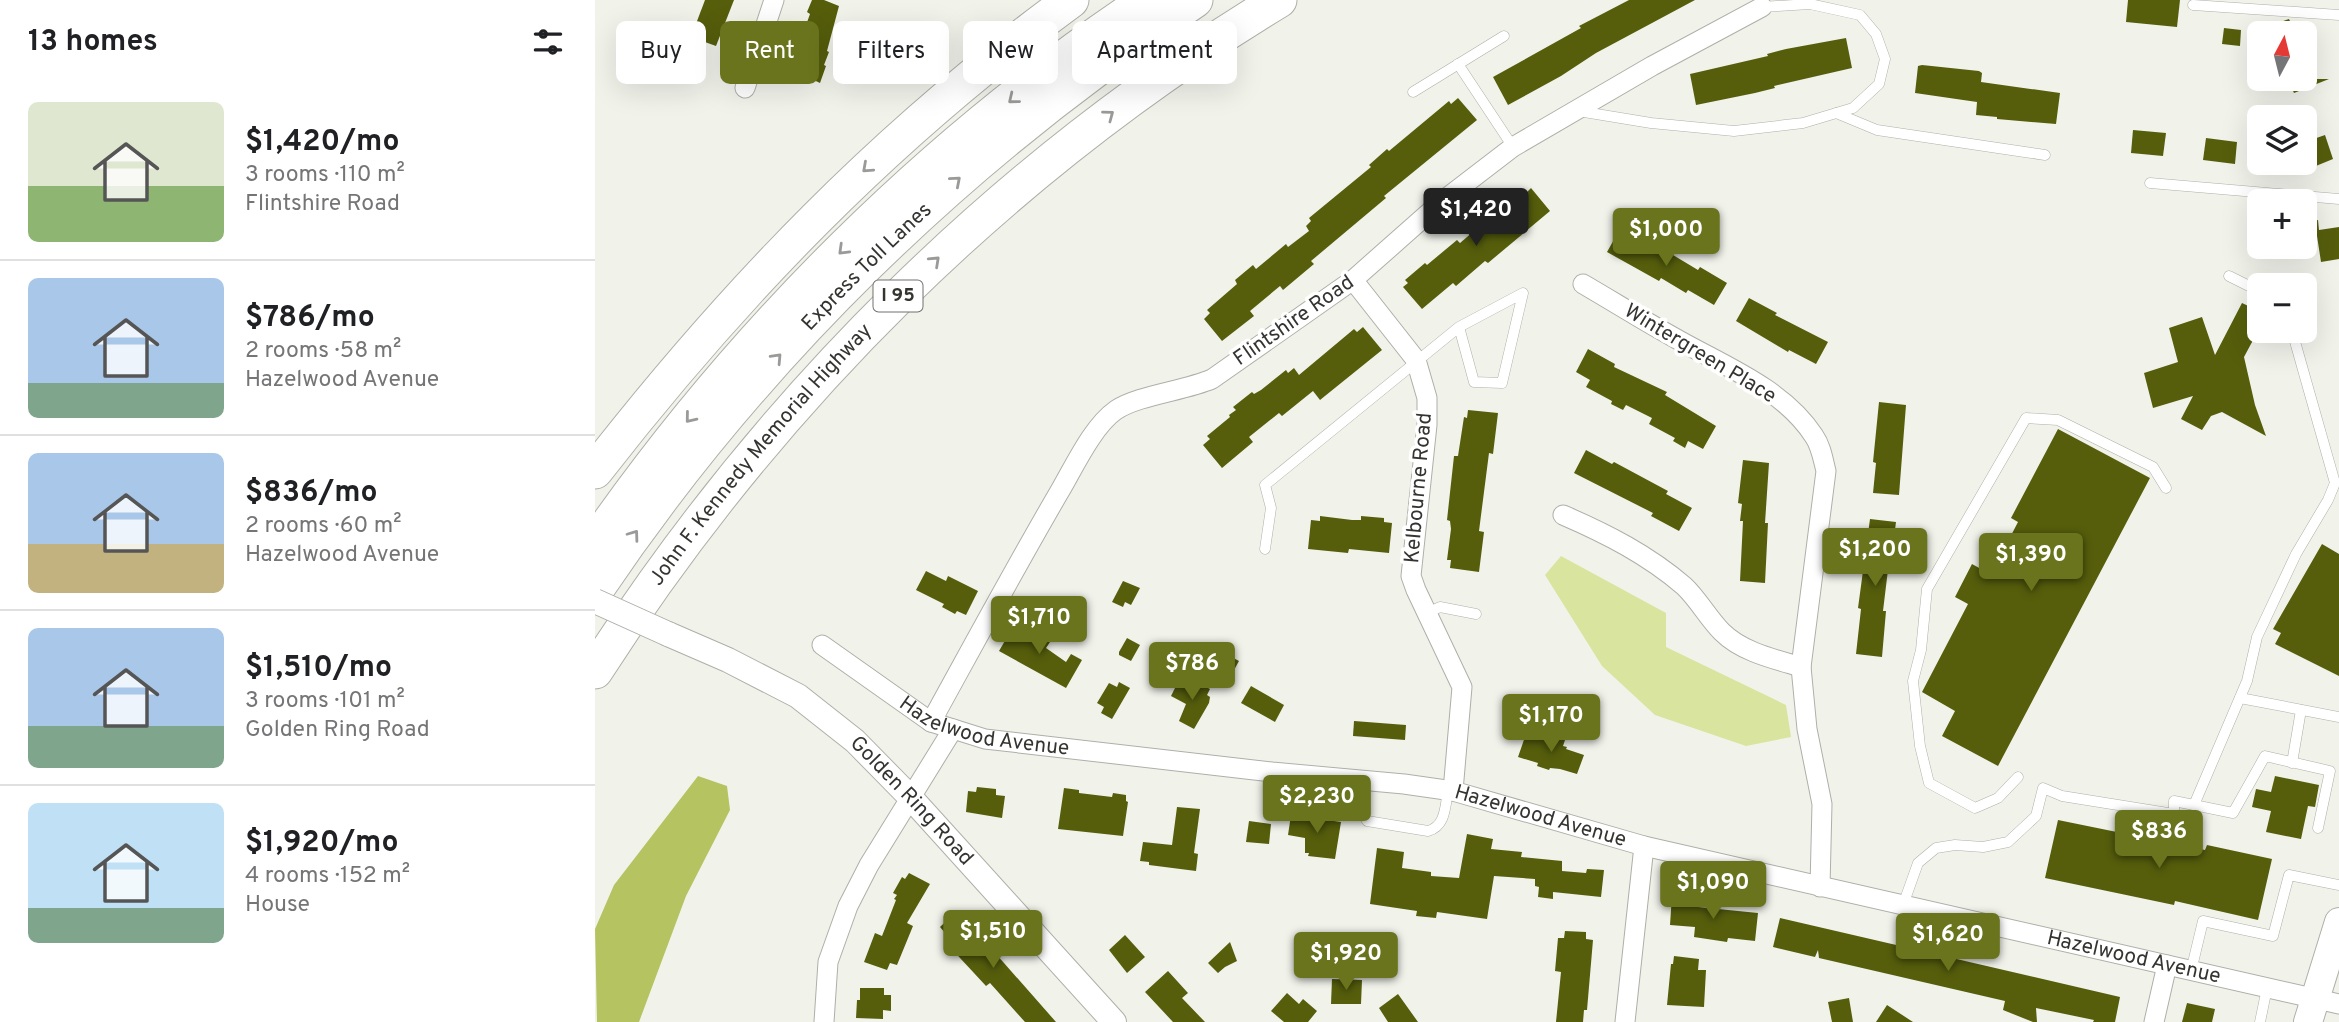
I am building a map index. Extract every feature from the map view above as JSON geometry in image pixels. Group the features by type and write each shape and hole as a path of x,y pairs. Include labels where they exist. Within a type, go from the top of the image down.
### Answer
{"highway":[{"path":"595,471 658,389 756,279 842,191 953,92 1071,0"},
{"name":"Express Toll Lanes","path":"595,543 707,398 826,267 977,128 1045,73 1147,0"},
{"name":"Express Toll Lanes","path":"595,591 668,489 743,398 802,331 879,253 1014,132 1109,59 1195,0"},
{"name":"John F. Kennedy Memorial Highway","path":"595,671 680,546 731,481 822,375 890,304 976,224 1081,136 1185,60 1279,0"}],"main road":[{"path":"2321,1008 2339,922"}],"street":[{"path":"745,88 774,0"},
{"name":"Flintshire Road","path":"931,722 1026,548 1106,419 1125,405 1212,379 1353,280 1440,203 1513,147 1652,66 1762,7"},
{"name":"Kelbourne Road","path":"1353,280 1416,360 1427,398 1411,576 1462,687 1451,791"},
{"name":"Wintergreen Place","path":"1583,284 1749,379 1776,398 1815,436 1826,471 1801,667 1807,729 1821,792 1819,887"},
{"path":"1563,515 1648,557 1686,588 1733,640 1748,649 1801,667"},
{"name":"Golden Ring Road","path":"595,601 728,660 798,696 855,741 911,798 1114,1022"},
{"name":"Hazelwood Avenue","path":"822,645 931,722 985,738 1451,791 1644,846 2267,988 2321,1008"},
{"path":"824,1022 828,962 848,906 953,729"},
{"path":"1625,1022 1644,846"},
{"path":"2154,1022 2167,965"}],"lane":[{"path":"1578,110 1651,123 1734,131 1803,123 1853,108 1879,84 1885,60 1876,34 1860,15 1810,4 1762,7"},
{"path":"2193,5 2339,15"},
{"path":"1413,92 1504,36"},
{"path":"1458,64 1513,147"},
{"path":"1835,113 1877,130 2045,155"},
{"path":"2150,183 2339,198"},
{"path":"2229,276 2247,285"},
{"path":"1265,549 1271,508 1265,485 1459,327 1523,293 1502,383 1474,382 1459,327"},
{"path":"2194,805 2247,681 2257,637 2335,483 2295,343"},
{"path":"2018,777 1998,798 1975,808 1929,783 1920,746 1913,681 1921,650 1927,589 2026,418 2058,420 2153,467 2166,488"},
{"path":"1427,613 1440,607 1476,614"},
{"path":"2240,698 2339,717"},
{"path":"2292,763 2301,710"},
{"path":"1903,905 1919,863 1936,848 2008,842 2036,816 2043,789 2062,796 2174,814 2174,801 2234,813 2265,756 2330,771 2318,828"},
{"path":"1363,780 1361,809 1367,821 1429,831 1442,823 1451,791"},
{"path":"2191,971 2203,921 2273,936 2289,875 2339,885"},
{"path":"2260,1022 2267,988"}],"shaded area":[{"path":"1561,556 1666,613 1666,647 1786,705 1791,737 1746,746 1655,715 1602,666 1545,575"},
{"path":"698,776 727,786 730,810 686,896 639,1022 597,1022 595,929 614,885"}],"building":[{"path":"705,0 734,0 726,21 720,21 720,36 716,46 706,42 706,21 697,21"},
{"path":"812,0 824,0 839,6 833,21 827,51 829,52 820,83 819,21 808,21 810,14 807,12"},
{"path":"1629,0 1695,0 1596,53 1508,105 1493,77"},
{"path":"2128,0 2180,0 2177,27 2126,22"},
{"path":"2224,28 2241,30 2240,46 2222,44"},
{"path":"1846,38 1852,68 1696,105 1690,74 1768,56 1767,54 1786,49"},
{"path":"1918,66 1979,71 1982,73 1981,82 2060,93 2056,124 1976,115 1977,102 1915,93"},
{"path":"1458,98 1477,120 1384,196 1386,198 1311,261 1314,264 1283,290 1280,286 1250,311 1254,316 1222,341 1204,319 1210,313 1207,310 1237,284 1235,280 1253,265 1256,269 1286,244 1288,247 1309,231 1306,226 1311,221 1309,218 1371,167 1369,165 1387,149 1389,151 1449,101 1451,104"},
{"path":"2133,130 2166,133 2163,156 2131,153"},
{"path":"2325,135 2333,159 2317,166 2317,138"},
{"path":"2206,138 2237,142 2235,164 2203,160"},
{"path":"1531,188 1550,211 1488,263 1485,261 1456,286 1453,283 1422,309 1403,287 1408,283 1405,280 1457,240 1460,243 1521,191 1524,195"},
{"path":"2317,220 2319,230 2339,227 2339,259 2321,262"},
{"path":"1620,229 1671,258 1673,255 1698,270 1700,267 1727,283 1714,305 1661,278 1659,281 1607,252"},
{"path":"1749,298 1777,313 1775,315 1828,342 1816,364 1789,350 1788,352 1736,321"},
{"path":"2242,303 2247,305 2247,343 2252,343 2244,357 2255,405 2266,436 2222,412 2211,416 2202,430 2181,419 2193,396 2153,408 2144,373 2178,362 2169,328 2202,317 2215,355"},
{"path":"1363,327 1382,350 1320,400 1313,391 1282,416 1279,413 1249,437 1253,442 1222,468 1203,445 1210,439 1207,436 1236,410 1233,407 1286,370 1288,373 1294,368 1299,375 1354,329 1357,332"},
{"path":"1588,349 1615,364 1614,367 1667,392 1665,395 1716,426 1703,449 1688,441 1685,448 1673,441 1675,438 1649,424 1652,418 1626,405 1623,410 1586,387 1590,380 1576,372"},
{"path":"1879,402 1906,405 1899,495 1873,493"},
{"path":"1468,410 1498,413 1493,454 1489,453 1479,531 1484,532 1479,572 1450,568 1451,560 1447,560 1451,529 1450,521 1447,520 1454,456 1458,456 1464,417 1467,418"},
{"path":"2058,429 2150,478 1998,766 1942,736 1955,711 1922,692 1968,604 1955,597 1972,564 1981,569 1993,546 2003,551 2018,522 2011,518"},
{"path":"1586,450 1668,491 1666,494 1692,508 1679,531 1651,516 1653,513 1574,473"},
{"path":"1743,460 1769,463 1765,583 1740,581 1743,521 1740,521 1742,504 1738,503"},
{"path":"1320,516 1352,520 1361,520 1361,516 1384,518 1384,522 1392,523 1389,553 1308,549 1311,520 1320,521"},
{"path":"1870,519 1896,522 1883,611 1886,611 1882,657 1856,654 1861,609 1858,608"},
{"path":"2322,544 2339,554 2339,676 2275,644 2281,633 2273,629"},
{"path":"926,571 946,581 948,576 978,591 966,615 957,611 955,614 942,607 944,604 916,590"},
{"path":"1123,581 1140,588 1131,605 1125,602 1123,607 1112,602"},
{"path":"1023,626 1050,642 1046,648 1066,662 1071,654 1082,660 1066,688 999,651 1013,627 1020,631"},
{"path":"1127,638 1140,645 1131,661 1119,655"},
{"path":"1222,652 1239,661 1229,679 1212,669"},
{"path":"1179,680 1191,687 1195,681 1210,689 1207,695 1210,697 1209,703 1194,729 1179,721 1186,704 1171,696"},
{"path":"1119,682 1130,688 1112,719 1101,713 1104,707 1097,703 1109,683 1117,687"},
{"path":"1251,686 1284,705 1275,722 1241,703"},
{"path":"1354,721 1406,725 1405,740 1353,736"},
{"path":"1526,734 1551,742 1553,736 1565,740 1563,746 1567,747 1566,749 1584,755 1577,774 1560,769 1549,770 1537,766 1538,763 1518,757"},
{"path":"2275,776 2319,785 2315,807 2308,806 2301,839 2266,832 2271,811 2252,807 2256,789 2271,792"},
{"path":"977,787 996,789 996,795 1005,796 1002,818 966,812 968,791 976,792"},
{"path":"1064,788 1079,790 1079,793 1112,797 1113,793 1126,795 1128,802 1123,836 1058,829"},
{"path":"1177,807 1200,809 1194,853 1198,854 1196,871 1149,865 1149,862 1140,861 1143,842 1172,845"},
{"path":"1291,815 1341,822 1335,859 1308,856 1309,853 1305,853 1305,838 1288,835"},
{"path":"2058,820 2205,850 2207,845 2272,859 2258,920 2175,901 2174,905 2045,878"},
{"path":"1249,821 1271,824 1269,844 1246,842"},
{"path":"1467,834 1493,839 1491,849 1522,852 1521,857 1562,861 1562,871 1586,873 1587,869 1604,870 1601,897 1553,892 1553,899 1538,897 1539,887 1535,886 1535,879 1494,876 1487,919 1437,912 1436,918 1416,916 1417,911 1370,904 1377,848 1404,852 1402,868 1431,872 1431,876 1459,878"},
{"path":"909,873 930,884 907,923 913,926 897,965 890,963 887,970 864,962 875,933 882,936 896,900 894,899 897,895 893,893 902,877 905,879"},
{"path":"1672,895 1689,896 1689,901 1699,902 1698,907 1758,913 1755,941 1728,938 1727,942 1694,937 1695,927 1670,925"},
{"path":"957,911 1056,1022 1025,1022 990,983 986,986 948,945 952,941 940,927"},
{"path":"1780,918 2120,997 2115,1022 2093,1022 2094,1020 2036,1008 2037,1022 2033,1022 2003,1010 2005,1001 1819,958 1818,950 1815,957 1773,947"},
{"path":"1565,931 1586,932 1586,939 1593,940 1587,1010 1584,1010 1583,1022 1556,1022 1561,972 1555,971 1558,938 1564,938"},
{"path":"1125,935 1145,957 1127,973 1109,950"},
{"path":"1230,942 1237,961 1218,973 1208,963"},
{"path":"1674,956 1699,959 1698,970 1706,970 1704,1007 1667,1005"},
{"path":"1168,971 1188,993 1182,998 1205,1022 1173,1022 1145,992"},
{"path":"1332,979 1362,980 1361,1004 1331,1004"},
{"path":"860,988 884,988 884,995 891,995 891,1011 883,1010 883,1019 856,1018"},
{"path":"1287,993 1299,1004 1303,999 1317,1011 1308,1022 1284,1022 1271,1011"},
{"path":"1398,994 1418,1022 1388,1022 1379,1008"},
{"path":"1849,998 1853,1022 1832,1022 1828,1002"},
{"path":"2187,1003 2215,1009 2212,1022 2182,1022"},
{"path":"1887,1005 1913,1022 1876,1022"}]}
